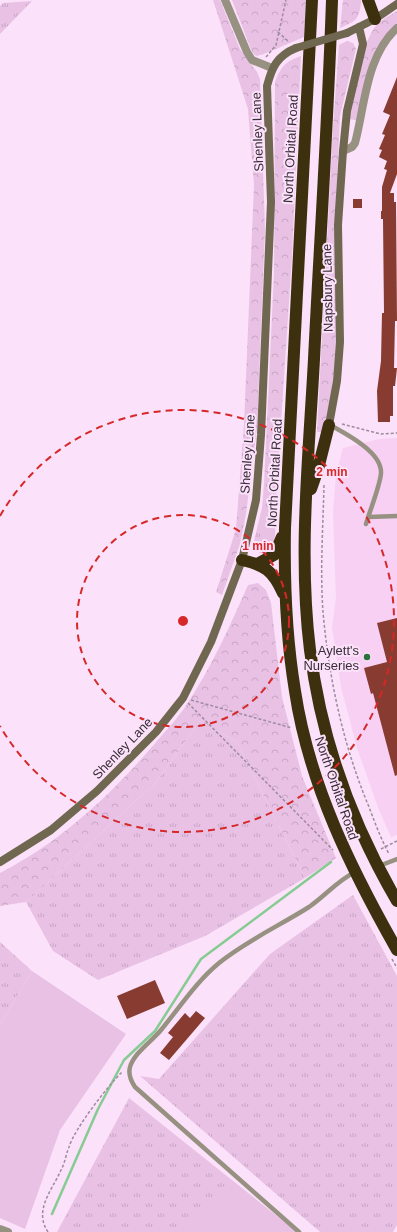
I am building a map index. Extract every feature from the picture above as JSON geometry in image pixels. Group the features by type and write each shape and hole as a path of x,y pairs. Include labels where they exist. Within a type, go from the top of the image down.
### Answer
{"highway":[{"name":"North Orbital Road","path":"312,0 285,528 285,598 294,685 303,731 328,812 354,872 397,950"},
{"name":"North Orbital Road","path":"332,0 307,498 306,583 310,649 319,701 340,777 356,820 371,853 397,901"},
{"path":"368,0 375,19"},
{"path":"307,498 318,469 329,422"},
{"path":"259,563 274,555 285,528"},
{"path":"242,560 259,563 277,579 285,598"}],"main road":[{"path":"375,19 397,4"},
{"name":"Shenley Lane","path":"0,862 51,830 97,791 156,732 183,698 211,642 242,560 256,500 262,435 271,210 267,86 272,68 281,56 296,48 347,33 375,19"},
{"name":"Napsbury Lane","path":"329,422 337,382 340,342 338,225 343,151 347,112 362,48 362,39 359,27"}],"street":[{"path":"225,0 247,52 252,60 272,68"},
{"path":"343,151 352,147 355,143 376,60 384,45 397,28"},
{"path":"0,1229 8,1232"}],"lane":[{"path":"329,422 367,449 379,461 381,473 366,524"},
{"path":"368,517 397,516"},
{"path":"377,866 395,860"},
{"path":"299,1232 135,1087 130,1074 132,1063 161,1030 191,991 218,964 238,949 309,906 354,872"}],"path":[{"path":"260,64 276,45 286,0"},
{"path":"278,32 296,48"},
{"path":"329,422 381,434 397,433"},
{"path":"325,480 322,553 324,612 333,690 354,768 385,847 395,860"},
{"path":"183,698 303,731"},
{"path":"183,698 335,852"},
{"path":"371,853 397,841"},
{"path":"48,1232 44,1225 44,1205 48,1193 61,1170 69,1146 96,1104 116,1078 132,1063"}],"shaded area":[{"name":"Aylett's Nurseries","path":"397,438 397,835 391,837 379,810 357,748 341,687 332,627 336,598 333,511 336,475 343,448 379,439"}],"green space":[{"path":"213,0 220,0 240,49 257,72 260,79 265,231 257,428 246,514 240,544 222,595 216,592 236,529 244,425 254,185 248,109"},
{"path":"232,0 306,0 304,37 256,56 252,52"},
{"path":"343,0 361,0 361,2 356,19 350,24 340,28"},
{"path":"32,1 0,34 0,6 3,3"},
{"path":"397,11 397,23 391,29 364,86 356,120 349,119 362,60 369,38 378,24"},
{"path":"347,41 353,43 356,49 340,116 335,224 338,315 336,356 331,397 324,432 317,432 333,128 339,45"},
{"path":"301,56 292,256 277,484 264,484 274,273 275,82 279,72 288,62"},
{"path":"264,484 277,484 275,536 270,552 262,554 256,550 253,545 262,508"},
{"path":"258,583 266,590 271,603 282,697 302,776 336,858 305,878 237,742 200,721 156,782 26,902 0,906 0,873 44,846 85,815 140,761 177,718 196,690 213,660 248,585"},
{"path":"200,721 237,742 305,878 205,936 98,980 53,951 26,902 156,782"},
{"path":"353,895 397,976 397,1225 393,1232 320,1232 140,1076 159,1079 270,954"},
{"path":"0,942 32,971 0,1025"},
{"path":"32,971 126,1034 60,1130 25,1229 0,1218 0,1025"},
{"path":"129,1098 297,1232 57,1232"},
{"path":"230,1179 291,1232 183,1232"}],"building":[{"path":"397,77 397,174 390,193 394,193 394,202 396,202 397,321 395,321 394,368 397,368 395,386 393,386 393,416 390,416 390,422 378,422 377,391 381,361 382,313 384,313 383,219 381,219 381,211 382,187 387,170 384,169 387,161 379,157 382,150 379,149 385,135 382,134 390,115 383,112"},
{"path":"353,199 362,199 362,208 353,208"},
{"path":"397,618 397,775 395,776 373,693 371,694 364,668 387,662 377,623"},
{"path":"155,980 165,1003 127,1019 117,996"},
{"path":"196,1011 205,1018 169,1060 160,1053 173,1037 168,1033 185,1013 190,1018"}],"waterway":[{"path":"52,1214 98,1109 124,1060 155,1031 201,959 331,862"}],"place":[{"name":"Aylett's Nurseries","path":"367,657"}]}
